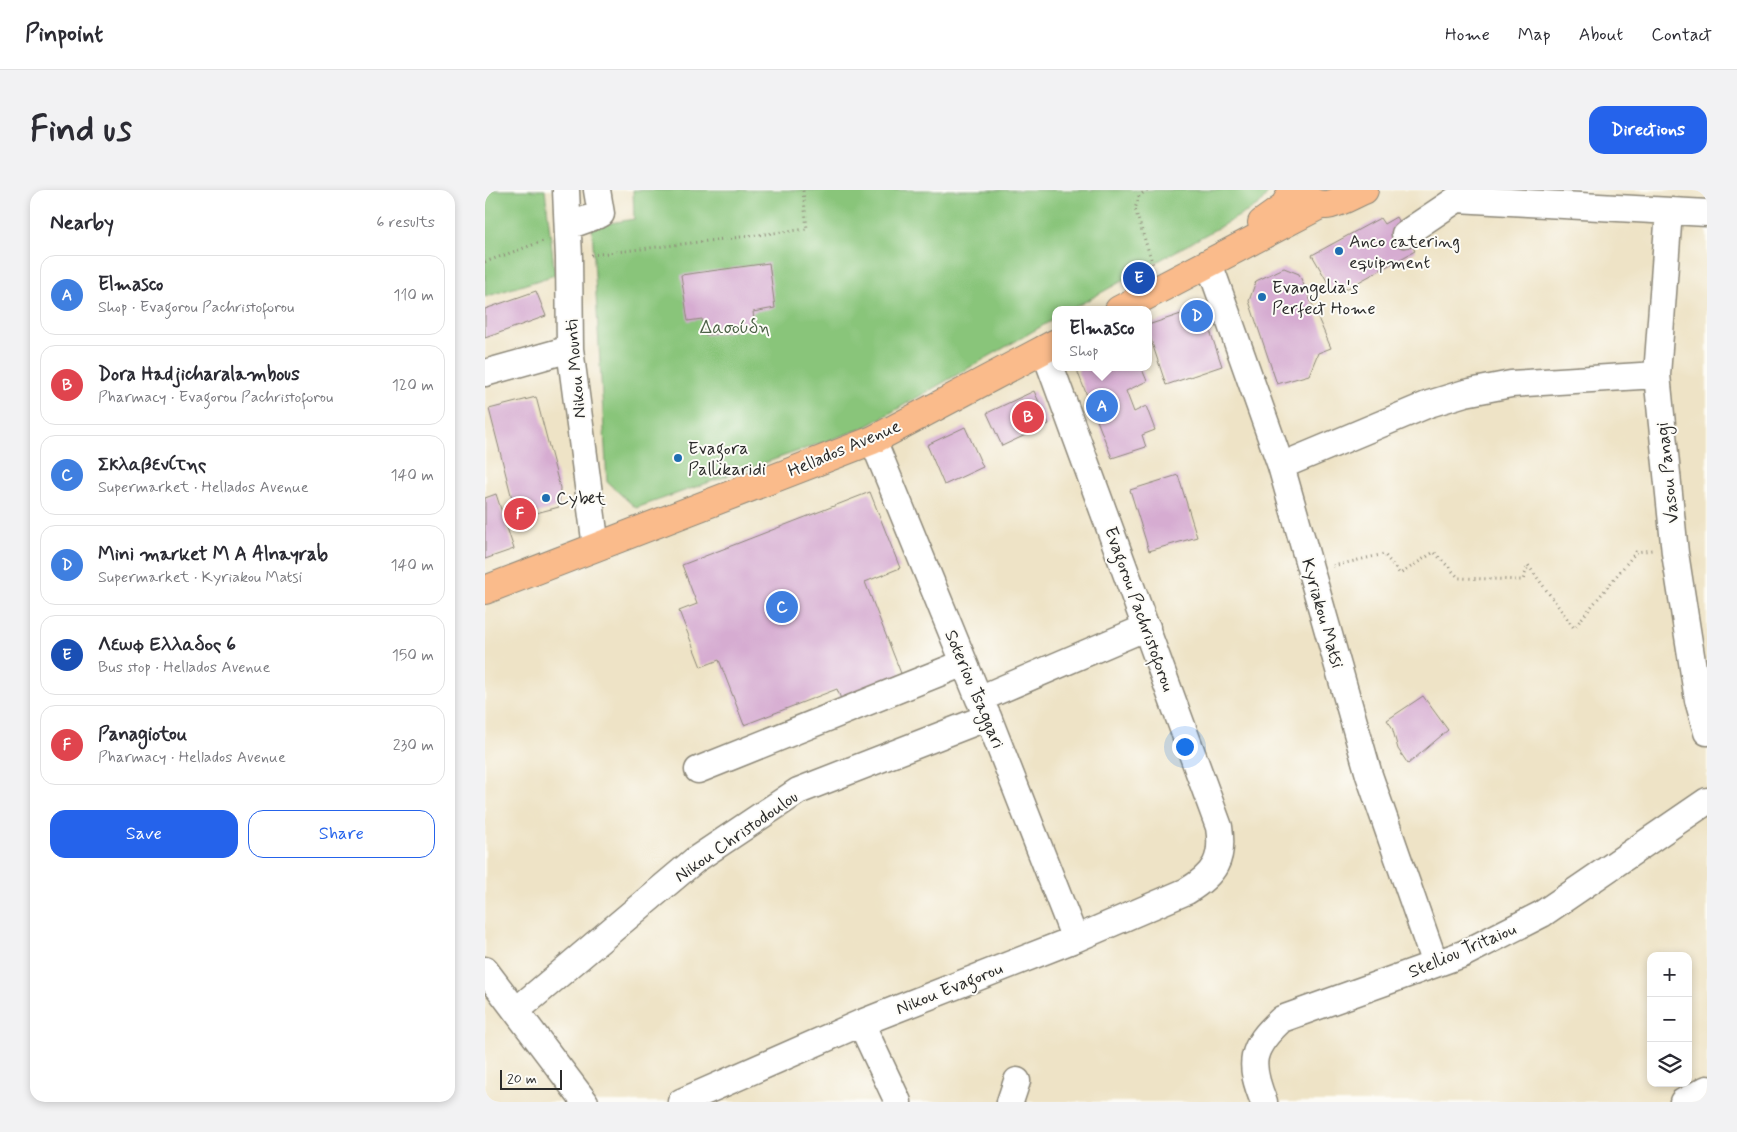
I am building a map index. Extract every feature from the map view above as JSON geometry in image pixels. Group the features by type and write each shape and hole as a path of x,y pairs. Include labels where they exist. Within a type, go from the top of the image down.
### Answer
{"main road":[{"path":"1209,263 1283,208 1295,190"},
{"path":"1127,306 1335,196"},
{"name":"Hellados Avenue","path":"485,590 873,440 1050,346"}],"street":[{"name":"Nikou Mounti","path":"566,190 570,350 597,547"},
{"path":"568,229 601,214 597,190"},
{"path":"1405,234 1457,199 1707,213"},
{"name":"Vasou Panagi","path":"1669,211 1657,375 1675,548 1698,700 1707,732"},
{"name":"Kyriakou Matsi","path":"1209,263 1281,466 1369,775 1435,964"},
{"path":"485,373 570,350"},
{"name":"Evagorou Pachristoforou","path":"1059,371 1147,627 1219,827 1221,841 1220,856 1213,870"},
{"path":"1281,466 1429,404 1465,393 1511,384 1657,375"},
{"name":"Soteriou Tsaggari","path":"873,440 1075,939"},
{"name":"Nikou Christodoulou","path":"517,1010 695,860 798,791 983,708 1147,627"},
{"path":"698,770 964,663"},
{"name":"Stelliou Tritaiou","path":"1264,1102 1256,1082 1253,1065 1257,1048 1267,1033 1282,1019 1463,954 1542,914 1707,801"},
{"name":"Nikou Evagorou","path":"681,1102 861,1023 1075,939 1187,891 1202,882 1213,870"},
{"path":"485,970 585,1102"},
{"path":"861,1023 898,1102"},
{"path":"1683,1102 1707,1090"}],"path":[{"path":"569,258 807,229 803,190"},
{"path":"1147,190 1139,196 1135,209 1154,269"},
{"path":"485,262 568,229"},
{"path":"1311,572 1384,554 1400,574 1435,552 1459,578 1523,580 1528,565 1574,628 1636,552 1675,548"}],"green space":[{"path":"485,190 545,190 555,275 485,297"},
{"name":"Δασούδη","path":"633,190 1269,190 1259,205 1077,306 1052,306 1052,320 864,428 636,508 607,482 592,226 634,219"}],"building":[{"path":"1396,217 1415,251 1335,295 1312,255 1380,218 1384,224"},
{"path":"769,263 775,308 753,312 755,328 705,335 702,319 688,321 681,275"},
{"path":"1284,268 1299,274 1331,348 1318,353 1309,375 1277,384 1249,301 1256,281"},
{"path":"536,291 546,316 485,338 485,309"},
{"path":"1202,307 1222,366 1166,385 1152,343 1152,324"},
{"path":"1078,371 1143,371 1147,381 1126,391 1134,412 1146,406 1155,430 1142,435 1146,447 1112,458"},
{"path":"1034,391 1049,424 1002,446 987,413"},
{"path":"536,397 560,488 559,507 517,518 489,409"},
{"path":"965,427 983,467 944,485 927,445"},
{"path":"1178,475 1197,537 1149,551 1130,490"},
{"path":"870,492 900,568 865,582 904,681 843,704 837,689 744,725 719,660 701,667 679,611 697,604 682,565"},
{"path":"496,494 514,549 485,559 485,498"},
{"path":"1423,696 1448,730 1408,764 1398,749 1392,727 1387,720"}],"place":[{"name":"Anco catering equipment","path":"1339,251"},
{"name":"Λεωφ Ελλαδος 6","path":"1139,278"},
{"name":"Evangelia's Perfect Home","path":"1262,297"},
{"name":"Mini market M A Alnayrab","path":"1197,316"},
{"name":"Elmasco","path":"1102,406"},
{"name":"Dora Hadjicharalambous","path":"1028,417"},
{"name":"Evagora Pallikaridi","path":"678,458"},
{"name":"Cybet","path":"546,498"},
{"name":"Panagiotou","path":"520,514"},
{"name":"Σκλαβενίτης","path":"782,607"}]}
